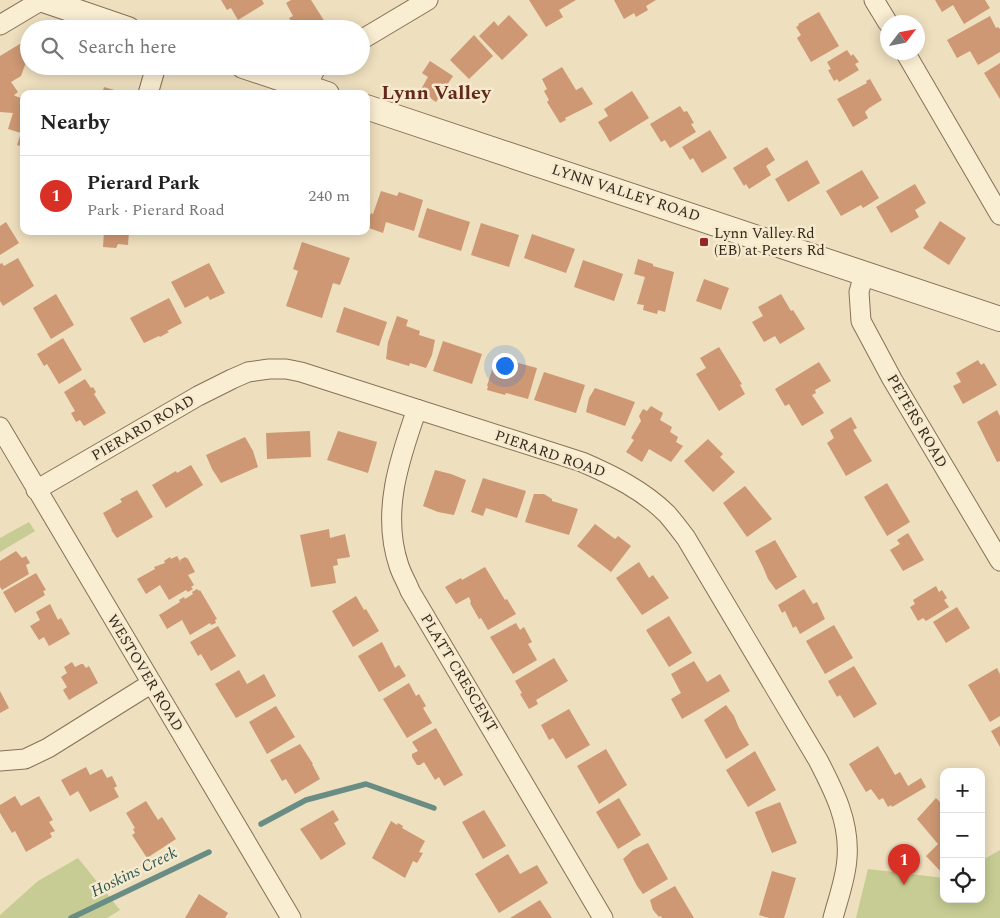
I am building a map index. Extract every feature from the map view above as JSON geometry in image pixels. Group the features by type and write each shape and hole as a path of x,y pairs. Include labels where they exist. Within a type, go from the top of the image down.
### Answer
{"street":[{"path":"0,25 43,0 102,20"},
{"path":"370,35 428,0"},
{"path":"874,0 883,15"},
{"path":"910,60 1000,215"},
{"path":"149,90 153,75"},
{"path":"271,75 317,90 317,75"},
{"name":"LYNN VALLEY ROAD","path":"370,108 1000,319"},
{"name":"PETERS ROAD","path":"864,274 859,292 861,321 892,379 1000,561"},
{"name":"PIERARD ROAD","path":"36,490 213,388 248,372 269,368 301,372 582,462 613,476 642,494 666,514 686,538 834,790 845,823 847,858 833,918"},
{"name":"PLATT CRESCENT","path":"417,409 394,484 391,507 392,528 399,566 410,591 603,918"},
{"name":"WESTOVER ROAD","path":"0,427 290,918"},
{"path":"0,761 25,758 48,748 152,683"}],"green space":[{"path":"29,522 35,531 0,552 0,538"},
{"path":"1000,850 1000,918 856,918 868,869 940,878 940,903 985,903 985,859"},
{"path":"78,858 120,910 107,918 0,918 0,915 38,881"}],"building":[{"path":"221,0 262,0 264,4 238,20 231,8 227,10"},
{"path":"291,0 311,0 324,20 290,20 289,18 293,16 286,3"},
{"path":"529,0 576,0 559,10 563,17 546,27"},
{"path":"614,0 656,0 646,6 648,10 636,17 634,13 624,19"},
{"path":"935,0 985,0 990,8 964,24 953,5 942,12"},
{"path":"819,12 839,46 811,62 797,38 801,35 796,27"},
{"path":"509,15 528,35 502,60 479,36 494,21 498,26"},
{"path":"990,16 996,28 1000,29 1000,52 978,65 970,51 957,58 947,40"},
{"path":"474,35 493,56 469,79 450,60"},
{"path":"20,44 21,75 11,82 18,92 14,95 20,98 20,133 8,129 13,113 0,112 0,56"},
{"path":"847,50 859,62 855,64 859,70 839,82 837,79 834,81 828,70 831,69 827,62"},
{"path":"430,61 453,76 436,102 420,91 428,77 422,73"},
{"path":"1000,63 1000,99 984,73"},
{"path":"562,67 576,90 582,87 593,104 565,118 566,120 560,123 547,102 549,100 544,91 547,89 542,79"},
{"path":"870,79 882,100 865,112 868,118 853,127 837,99 867,83 866,81"},
{"path":"104,87 114,90 103,90"},
{"path":"632,91 649,118 610,142 598,122 608,116 604,109"},
{"path":"680,106 684,112 687,111 694,123 691,124 696,132 670,148 665,140 661,142 650,124"},
{"path":"710,130 727,158 702,173 693,158 690,160 682,147"},
{"path":"767,147 775,160 766,166 771,175 749,189 746,184 744,186 733,168"},
{"path":"807,160 820,183 788,202 775,179"},
{"path":"862,170 879,198 863,208 861,205 841,216 826,191"},
{"path":"915,184 926,203 915,210 919,217 891,233 876,207"},
{"path":"381,191 397,196 399,192 423,200 414,231 386,222 383,233 370,228 370,216 371,213 373,214"},
{"path":"427,208 470,222 461,251 418,237"},
{"path":"940,221 966,238 949,265 923,248"},
{"path":"6,222 19,243 0,255 0,226"},
{"path":"481,223 519,235 509,267 471,255"},
{"path":"532,234 575,249 566,273 524,258"},
{"path":"104,235 129,235 128,245 118,244 116,248 103,247"},
{"path":"302,242 350,258 340,285 333,283 322,318 286,306 298,271 293,269"},
{"path":"18,258 34,286 3,306 0,301 0,264 2,263 4,266"},
{"path":"638,259 674,272 665,312 658,310 657,314 643,310 644,305 637,304 645,277 634,274"},
{"path":"583,260 623,274 614,301 574,287"},
{"path":"209,263 225,293 210,300 208,296 185,308 171,282"},
{"path":"704,279 729,288 721,310 696,301"},
{"path":"56,294 74,325 51,339 33,308"},
{"path":"781,294 805,329 780,344 775,336 764,342 752,322 763,316 758,307"},
{"path":"169,298 182,323 160,337 144,343 130,318"},
{"path":"344,307 387,322 379,346 336,332"},
{"path":"397,316 408,320 406,326 420,331 419,335 435,340 432,355 426,368 410,363 409,366 386,359 388,342"},
{"path":"63,338 82,370 59,384 47,364 44,366 37,354"},
{"path":"443,341 482,354 472,384 433,371"},
{"path":"719,347 742,384 740,385 745,394 719,411 696,374 706,368 700,358"},
{"path":"496,357 537,368 528,399 487,390"},
{"path":"978,360 981,365 984,363 997,385 963,404 953,386 961,382 956,373"},
{"path":"819,362 831,381 815,390 816,393 812,395 824,413 802,426 789,404 785,406 775,389"},
{"path":"544,372 585,385 576,413 534,400"},
{"path":"85,379 91,388 93,387 96,392 94,394 106,413 84,426 80,420 76,422 71,413 75,411 64,392"},
{"path":"595,388 635,402 625,426 586,412 589,398"},
{"path":"651,406 663,413 660,420 672,427 670,432 678,437 676,442 683,446 671,462 649,449 642,462 626,452 634,440 631,438 641,421 639,416 643,409 647,411"},
{"path":"997,410 1000,416 1000,461 997,462 977,422"},
{"path":"851,417 857,428 853,430 872,461 846,476 827,443 834,438 830,430"},
{"path":"310,431 311,457 267,459 266,433"},
{"path":"338,431 377,442 368,473 327,460"},
{"path":"245,437 253,451 258,467 221,483 206,455"},
{"path":"708,439 723,454 720,457 735,472 713,492 684,461"},
{"path":"191,465 203,485 166,508 152,485 176,471 177,473"},
{"path":"435,470 466,480 454,515 438,512 423,506"},
{"path":"483,478 526,491 517,518 486,508 483,516 471,512"},
{"path":"887,483 910,522 887,536 864,497"},
{"path":"745,486 772,519 747,537 723,503"},
{"path":"137,490 153,517 117,538 103,513 122,502 120,499"},
{"path":"534,494 544,494 552,499 552,501 578,509 569,535 525,522"},
{"path":"595,524 615,539 618,536 631,546 611,572 577,546"},
{"path":"329,529 330,538 345,534 350,557 337,559 338,565 333,566 336,583 311,587 300,535"},
{"path":"908,533 924,560 903,571 890,550 900,544 897,540"},
{"path":"775,540 797,577 776,590 768,579 755,551"},
{"path":"16,551 22,558 26,556 30,563 26,565 29,574 2,590 0,587 0,561"},
{"path":"177,556 181,563 180,560 185,557 188,559 195,572 188,575 194,585 191,587 193,589 188,592 186,590 169,600 160,585 146,594 137,579 155,569 154,567 165,563 164,561 170,557 171,559"},
{"path":"639,562 649,578 653,575 669,598 642,615 616,578"},
{"path":"485,567 516,614 488,630 481,618 479,619 470,603 469,597 456,604 445,587"},
{"path":"36,573 46,590 43,591 45,595 15,613 3,592"},
{"path":"936,586 939,592 942,590 947,598 944,600 949,607 926,621 923,618 918,621 910,607 915,604 913,600"},
{"path":"197,589 200,590 217,619 215,620 216,623 211,625 210,623 190,635 182,620 167,629 159,615 180,602 179,600 193,594 192,592"},
{"path":"804,589 813,604 817,602 825,619 800,634 796,626 793,628 785,611 782,613 778,605"},
{"path":"356,596 379,631 353,647 332,611"},
{"path":"50,604 58,620 61,618 70,634 49,646 44,637 39,640 30,626 40,620 36,612"},
{"path":"957,607 970,628 946,643 933,622"},
{"path":"669,616 692,653 669,667 646,630"},
{"path":"516,623 520,630 524,627 532,642 528,644 537,660 513,674 490,637"},
{"path":"834,625 853,658 825,674 806,641"},
{"path":"218,626 236,656 211,671 201,654 198,656 190,642"},
{"path":"382,642 395,668 399,665 406,676 379,692 358,656"},
{"path":"554,658 568,681 536,700 538,704 529,709 515,681"},
{"path":"694,661 707,682 720,674 730,691 682,719 671,699 681,693 671,674"},
{"path":"72,662 75,667 81,664 86,668 89,666 98,683 69,700 63,690 67,687 61,677 67,673 64,667"},
{"path":"854,666 877,704 854,718 840,695 837,697 828,681"},
{"path":"997,668 1000,674 1000,716 990,722 968,685"},
{"path":"239,670 247,684 264,674 276,696 236,718 215,684"},
{"path":"409,683 416,696 419,694 426,706 423,708 432,723 407,738 383,699"},
{"path":"0,691 9,708 0,713"},
{"path":"726,705 749,745 726,759 704,720"},
{"path":"276,706 295,737 267,754 249,722"},
{"path":"569,709 590,745 566,759 553,738 549,740 541,725"},
{"path":"1000,726 1000,747 991,731"},
{"path":"436,728 463,775 444,786 439,777 435,780 424,762 417,765 412,757 412,754 418,751 412,742"},
{"path":"300,744 320,779 295,794 286,779 282,781 270,760"},
{"path":"878,746 895,775 900,772 908,786 921,778 926,787 892,807 891,805 888,807 883,798 879,800 871,789 866,792 849,764"},
{"path":"606,749 627,785 599,804 577,766"},
{"path":"755,751 776,790 748,807 726,770"},
{"path":"86,767 90,775 102,769 107,778 112,776 117,786 114,788 119,797 90,812 78,791 70,796 61,780"},
{"path":"15,796 21,806 39,796 53,820 49,822 55,831 50,833 52,837 26,852 15,831 12,833 0,813 0,805"},
{"path":"619,798 641,835 618,849 596,812"},
{"path":"936,798 940,802 940,871 926,856 938,844 917,819"},
{"path":"146,801 158,820 162,817 176,839 147,858 132,835 135,833 133,829 135,828 126,813"},
{"path":"780,802 797,843 772,853 755,812"},
{"path":"333,810 339,820 334,823 346,844 321,860 300,829"},
{"path":"484,810 506,846 483,859 462,822"},
{"path":"391,821 397,825 398,823 403,826 402,828 425,841 419,852 423,853 417,863 413,861 405,878 372,858"},
{"path":"648,843 668,879 643,894 623,859 633,850"},
{"path":"508,854 520,874 537,865 548,883 499,913 475,874"},
{"path":"772,871 796,878 784,918 769,918 759,915"},
{"path":"675,886 694,918 662,918 653,910 650,900"},
{"path":"199,894 228,913 225,918 185,918"},
{"path":"540,900 552,918 510,918"}],"waterway":[{"name":"Hoskins Creek","path":"261,824 306,800 366,784 434,808"},
{"name":"Hoskins Creek","path":"71,918 209,852"}],"place":[{"name":"Lynn Valley Rd (EB) at Peters Rd","path":"704,242"},
{"name":"Pierard Park","path":"904,885"}],"district":[{"name":"Lynn Valley","path":"436,93"}]}
